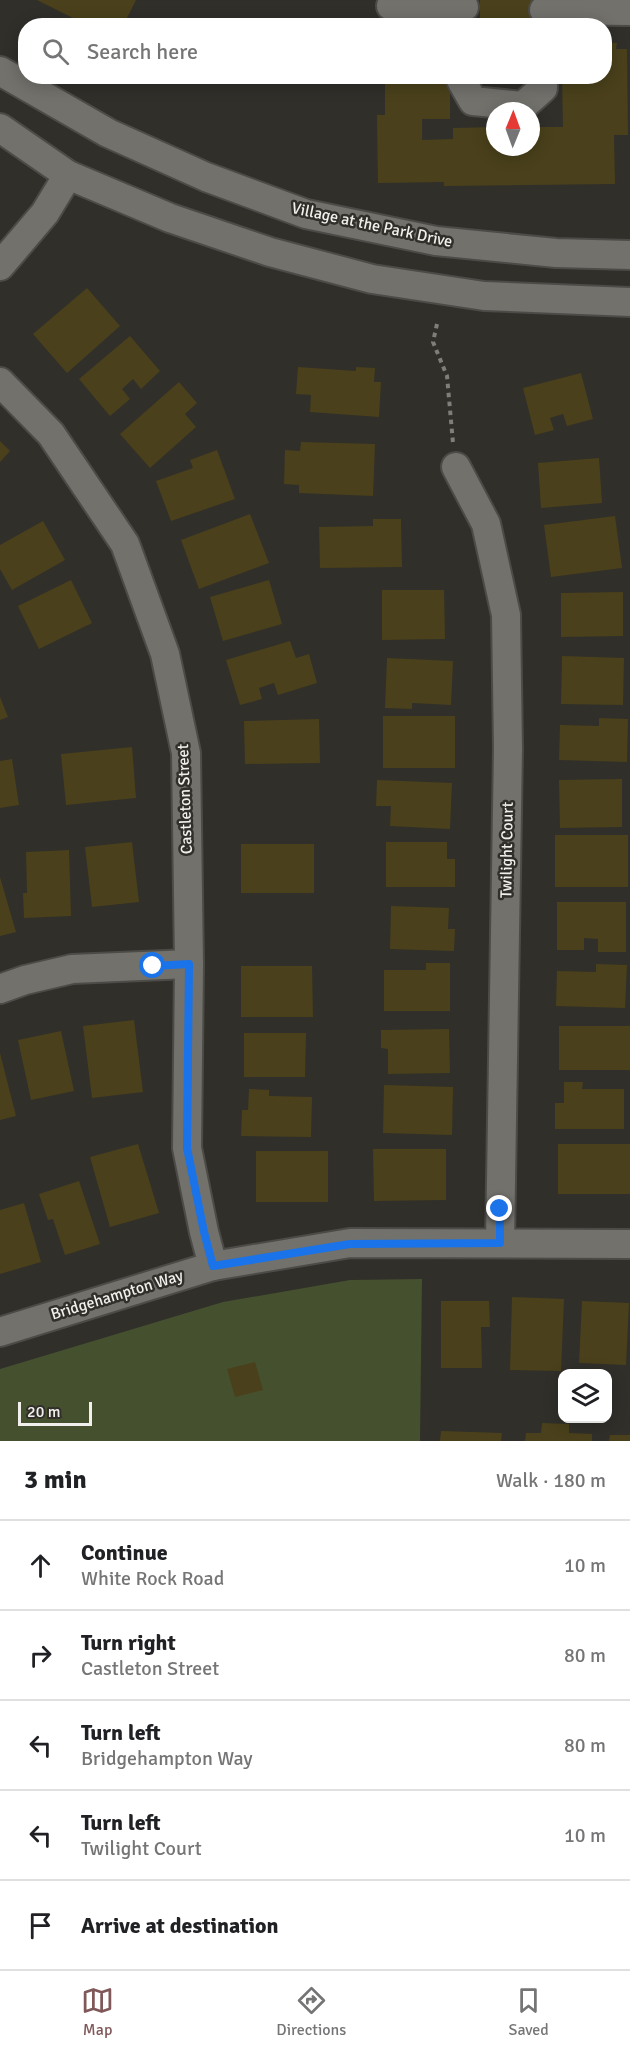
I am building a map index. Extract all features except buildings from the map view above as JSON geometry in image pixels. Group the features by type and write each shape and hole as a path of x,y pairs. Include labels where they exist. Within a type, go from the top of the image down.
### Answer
{"street":[{"path":"391,6 464,11"},
{"path":"544,12 630,11"},
{"name":"Village at the Park Drive","path":"0,71 18,81"},
{"name":"Village at the Park Drive","path":"23,84 108,133 206,177 306,214 436,241 556,253 630,255"},
{"path":"463,84 473,102 523,106 543,88 543,84"},
{"path":"0,128 68,176 170,218 270,252 372,279 484,296 630,302"},
{"path":"0,266 45,213 68,176"},
{"name":"Castleton Street","path":"0,382 51,434 125,544 165,654 186,753 189,964 187,1148 213,1266"},
{"name":"Twilight Court","path":"456,467 486,524 506,615 508,749 500,1243"},
{"path":"0,988 72,969 189,964"},
{"name":"Bridgehampton Way","path":"0,1332 213,1266 350,1244 630,1244"}],"path":[{"path":"437,324 433,342 447,376 456,467"}],"green space":[{"path":"422,1279 420,1441 0,1441 0,1369 223,1302 350,1280"}],"route":[{"path":"153,966 189,964 187,1148 213,1266 350,1244 500,1243 500,1209"}]}
